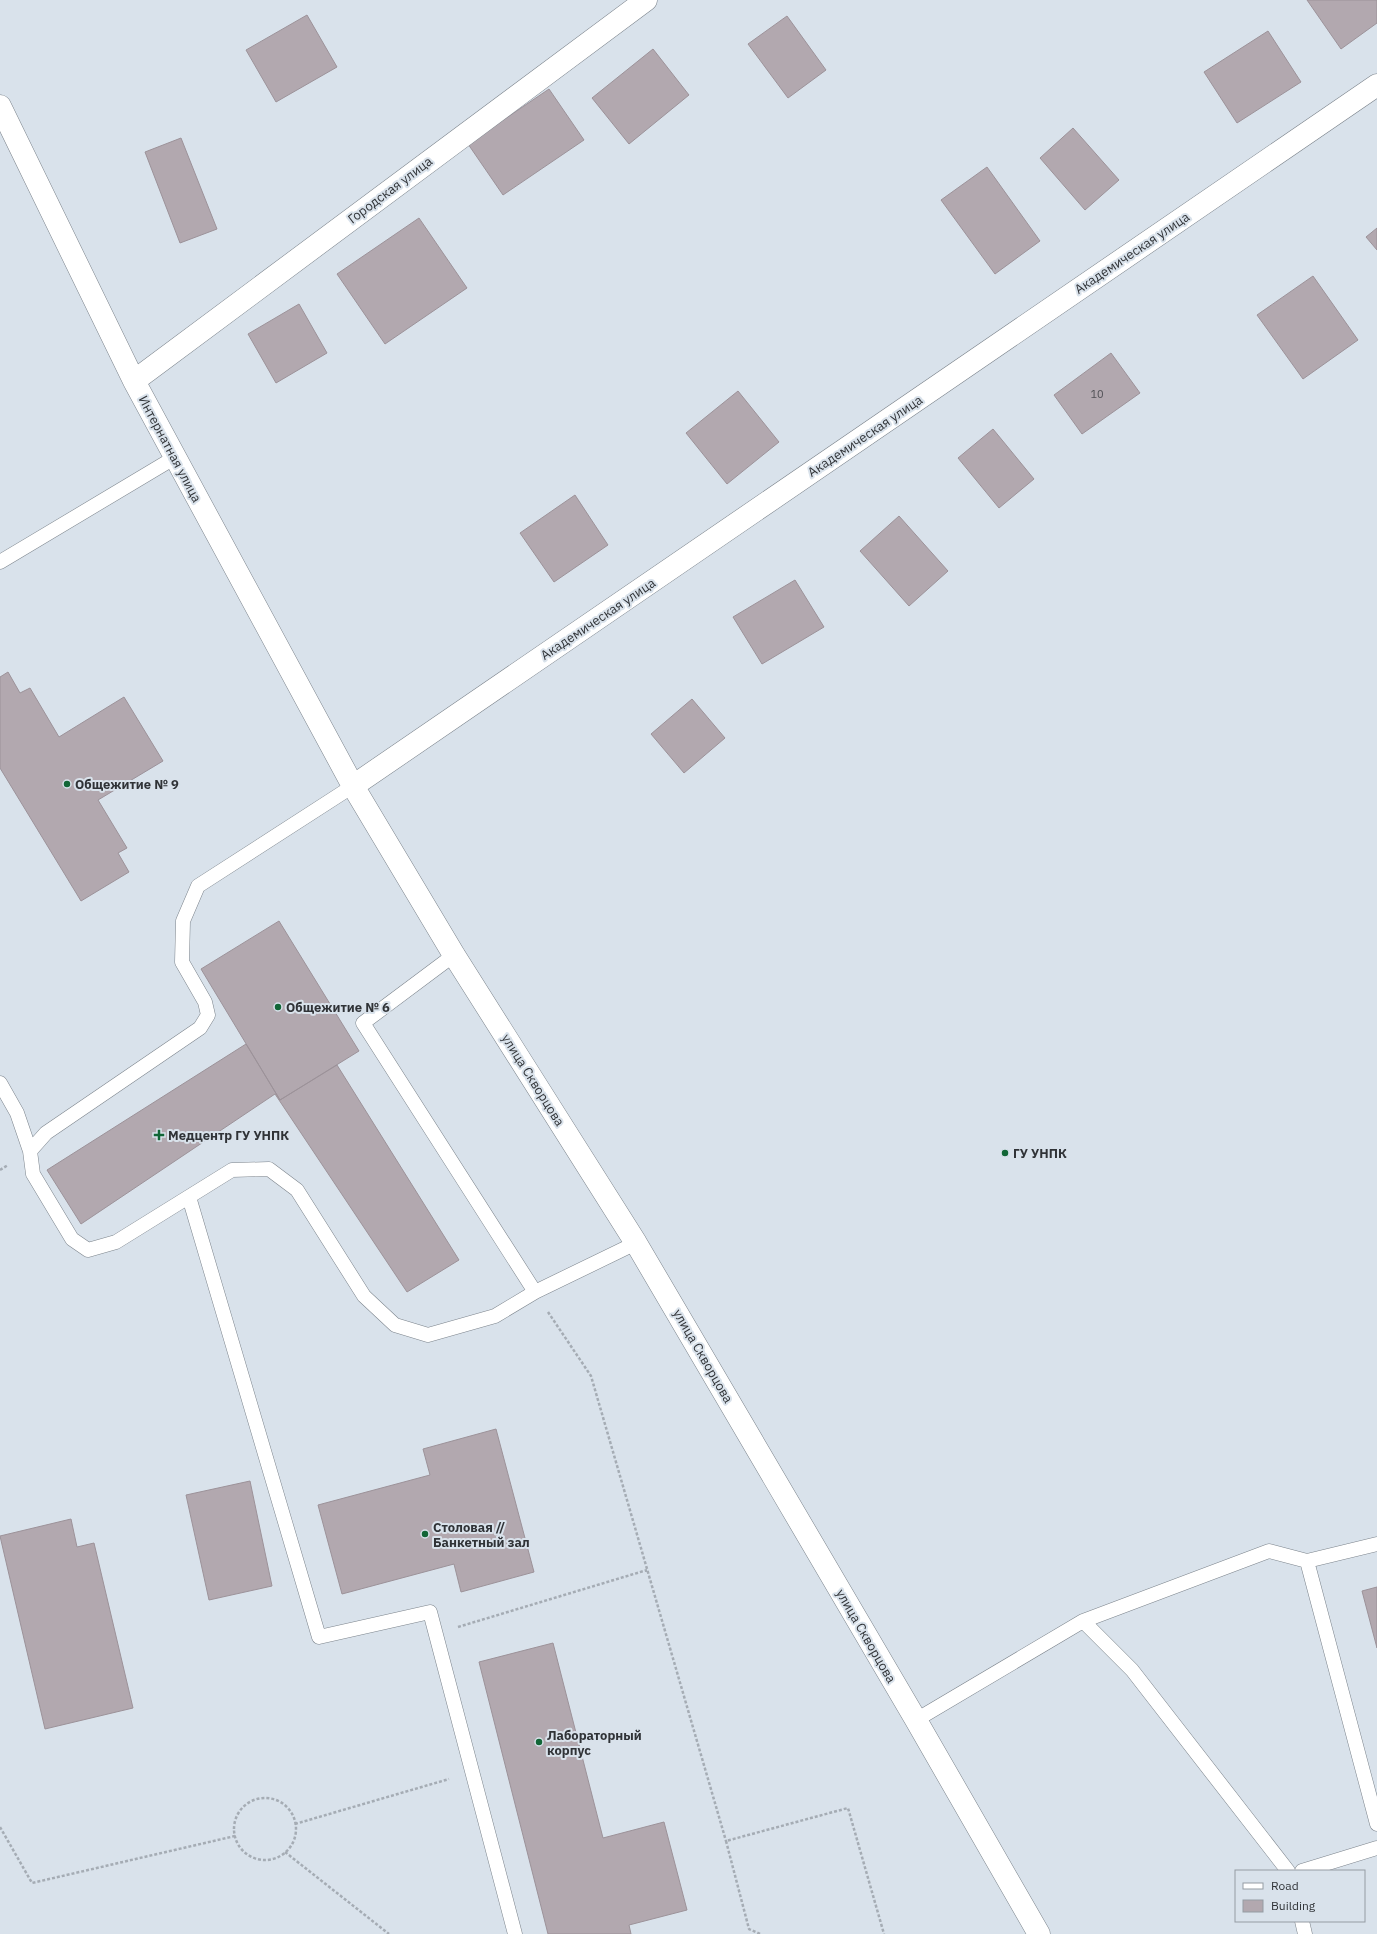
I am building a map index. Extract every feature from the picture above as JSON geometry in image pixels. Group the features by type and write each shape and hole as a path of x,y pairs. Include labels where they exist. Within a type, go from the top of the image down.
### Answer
{"street":[{"name":"Городская улица","path":"134,381 646,0"},
{"name":"Академическая улица","path":"353,786 1377,85"},
{"name":"Интернатная улица","path":"0,106 134,381 174,458 353,786"},
{"name":"улица Скворцова","path":"353,786 454,955 636,1243 916,1720 1039,1934"}],"lane":[{"path":"0,562 174,458"},
{"path":"30,1151 46,1133 200,1028 208,1015 205,1002 182,962 183,921 198,886 353,786"},
{"path":"454,955 363,1023 535,1292"},
{"path":"0,1083 17,1113 30,1151 33,1174 72,1239 88,1250 116,1242 232,1170 269,1169 297,1190 364,1296 395,1325 428,1335 495,1316 535,1292 636,1243"},
{"path":"189,1197 319,1637 430,1612 515,1934"},
{"path":"916,1720 1083,1621 1268,1551 1307,1561 1377,1544"},
{"path":"1307,1561 1377,1824"},
{"path":"1083,1621 1132,1670 1287,1870"},
{"path":"1305,1870 1377,1848"},
{"path":"1302,1922 1305,1934"}],"path":[{"path":"535,1292 591,1376 726,1841 749,1929 760,1934"},
{"path":"435,1634 647,1570"},
{"path":"295,1824 472,1772"},
{"path":"258,1798 278,1800 286,1806 292,1814 295,1824 295,1834 292,1844 285,1852 276,1858 266,1860 256,1859 246,1854 239,1846 235,1836 234,1826 236,1817 242,1808 249,1802 258,1798"},
{"path":"726,1841 848,1808 884,1934"},
{"path":"0,1827 32,1883 235,1836"},
{"path":"285,1852 389,1934"}],"building":[{"path":"1307,0 1377,0 1377,23 1341,49"},
{"path":"307,15 337,67 276,102 246,50"},
{"path":"787,16 826,70 788,98 748,44"},
{"path":"1268,31 1301,82 1237,123 1204,72"},
{"path":"653,49 689,95 629,144 592,98"},
{"path":"549,89 584,140 503,195 468,144"},
{"path":"1073,128 1119,180 1085,210 1040,158"},
{"path":"181,138 217,229 180,243 145,152"},
{"path":"987,167 1040,241 995,274 941,200"},
{"path":"419,218 467,288 385,344 337,274"},
{"path":"1377,228 1377,250 1366,237"},
{"path":"1313,276 1358,340 1303,379 1257,315"},
{"path":"299,304 327,353 276,383 248,334"},
{"path":"1111,353 1140,393 1082,434 1054,395"},
{"path":"738,391 779,442 727,484 686,433"},
{"path":"993,429 1034,479 999,508 958,458"},
{"path":"575,495 608,545 554,582 520,533"},
{"path":"899,516 948,571 909,606 860,551"},
{"path":"795,580 824,627 762,664 733,617"},
{"name":"Общежитие № 9","path":"8,672 20,693 30,688 59,737 124,697 163,761 98,800 127,848 118,853 129,872 81,901 0,768 0,677"},
{"path":"692,699 725,738 684,773 651,734"},
{"name":"Общежитие № 6","path":"279,921 359,1051 280,1100 201,969"},
{"name":"Медцентр ГУ УНПК","path":"246,1044 280,1100 337,1065 459,1260 407,1292 275,1094 81,1224 47,1170"},
{"name":"Столовая // Банкетный зал","path":"496,1429 534,1572 461,1592 454,1564 342,1594 318,1505 430,1475 423,1449"},
{"path":"250,1481 272,1586 209,1600 186,1495"},
{"path":"71,1519 77,1547 94,1543 133,1708 45,1729 0,1536"},
{"path":"1377,1587 1377,1648 1362,1591"},
{"name":"Лабораторный корпус","path":"553,1643 603,1838 664,1822 687,1910 629,1925 631,1934 548,1934 479,1662"}],"place":[{"name":"Общежитие № 9","path":"67,784"},
{"name":"Общежитие № 6","path":"278,1007"},
{"name":"Медцентр ГУ УНПК","path":"159,1135"},
{"name":"ГУ УНПК","path":"1005,1153"},
{"name":"Столовая // Банкетный зал","path":"425,1534"},
{"name":"Лабораторный корпус","path":"539,1742"}]}
